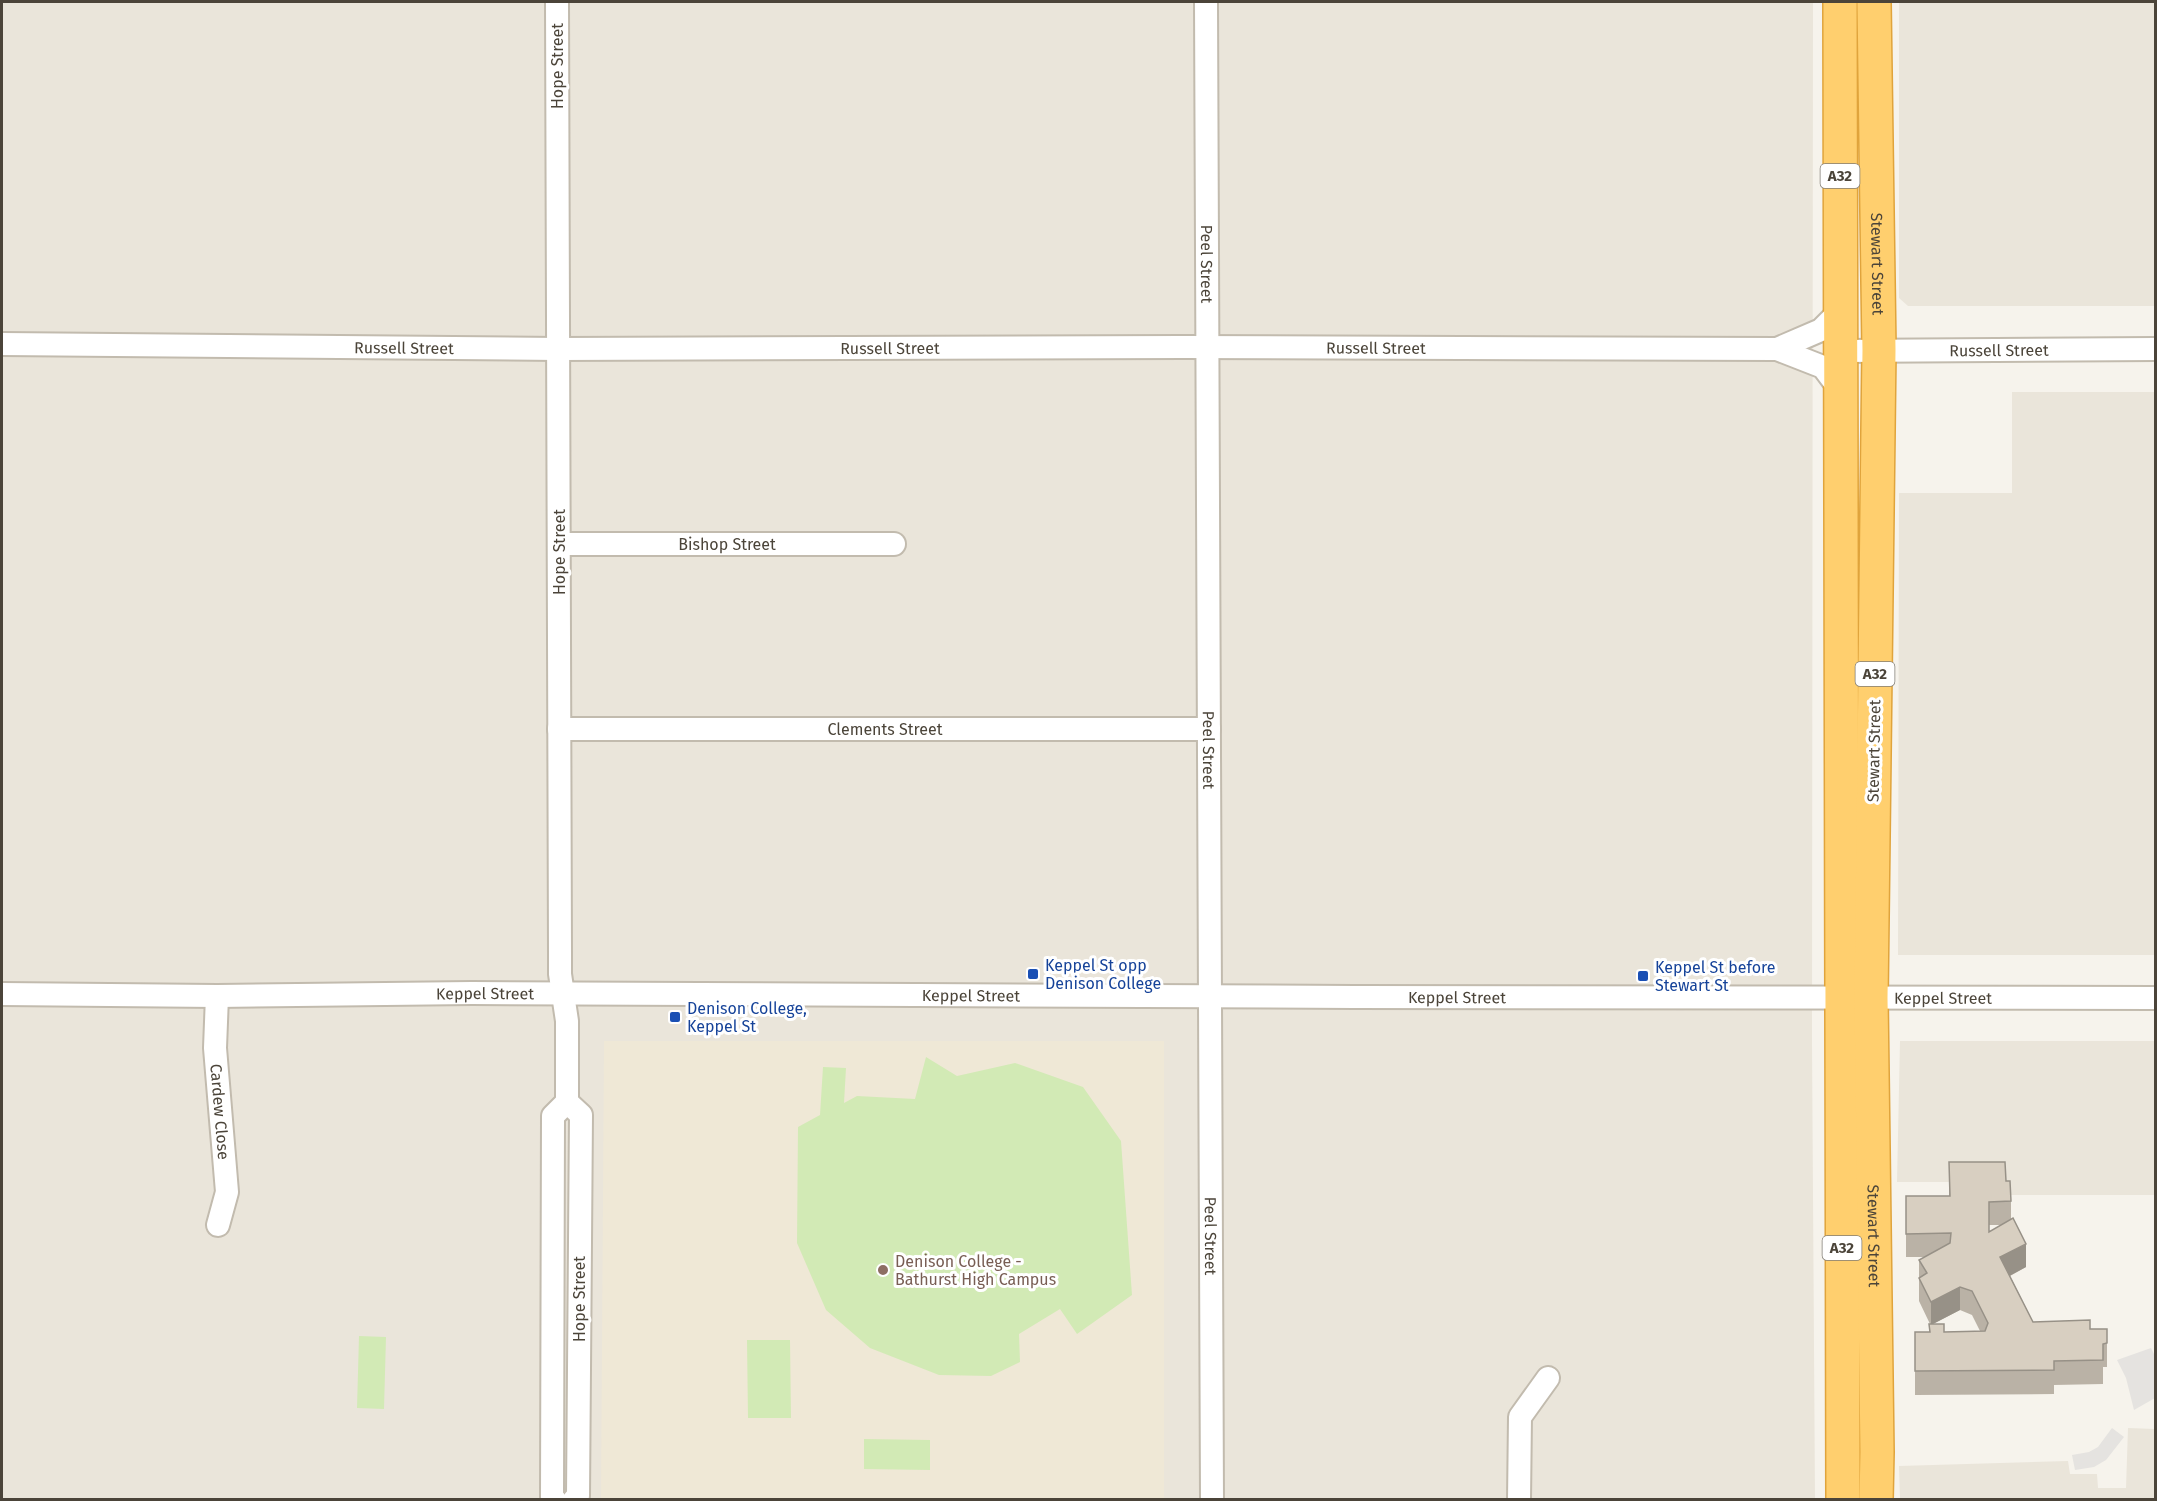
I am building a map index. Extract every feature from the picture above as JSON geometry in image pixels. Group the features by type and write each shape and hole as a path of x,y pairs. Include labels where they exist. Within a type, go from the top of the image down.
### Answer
{"highway":[{"name":"Stewart Street","path":"1840,2 1841,391 1857,997 1877,1452 1876,1500"},
{"name":"Stewart Street","path":"1843,1500 1842,1041 1857,997 1880,350 1874,2"}],"street":[{"name":"Hope Street","path":"555,1500 552,1497 554,1116 567,1102 567,1021 560,974 557,2"},
{"name":"Peel Street","path":"1206,2 1212,1500"},
{"name":"Russell Street","path":"1777,349 1821,330 1841,310"},
{"name":"Russell Street","path":"2,344 558,349 1208,347 1777,349 1823,367 1841,391"},
{"name":"Russell Street","path":"1841,351 2156,349"},
{"name":"Bishop Street","path":"559,544 894,544"},
{"name":"Clements Street","path":"559,729 1209,729"},
{"name":"Keppel Street","path":"2,994 2156,998"},
{"name":"Cardew Close","path":"217,996 215,1048 227,1192 218,1225"},
{"name":"Hope Street","path":"567,1102 580,1115 578,1496 574,1500"},
{"path":"1519,1500 1520,1417 1548,1378"}],"shaded area":[{"path":"2,2 1813,2 1812,1042 1815,1499 2,1500"},
{"path":"1899,2 2155,2 2155,306 1908,306 1899,298"},
{"path":"2012,392 2155,392 2155,955 1898,955 1899,493 2012,493"},
{"name":"Denison College - Bathurst High Campus","path":"604,1041 1164,1041 1164,1499 601,1500"},
{"path":"1900,1041 2155,1041 2155,1195 2010,1195 2010,1182 1897,1182"},
{"path":"2151,1348 2155,1356 2155,1398 2134,1410 2126,1378 2117,1360"},
{"path":"2112,1428 2124,1437 2106,1460 2094,1467 2075,1470 2072,1455 2089,1452 2098,1447"},
{"path":"2128,1428 2155,1429 2155,1499 1900,1499 1899,1466 2068,1461 2070,1474 2097,1474 2098,1488 2126,1488"}],"green space":[{"path":"926,1057 957,1076 1015,1063 1083,1087 1121,1141 1132,1295 1077,1334 1060,1309 1019,1334 1020,1362 991,1376 939,1375 870,1348 826,1310 797,1243 798,1127 820,1115 823,1067 846,1068 844,1103 857,1096 915,1099"},
{"path":"359,1336 386,1337 384,1409 357,1408"},
{"path":"747,1340 790,1340 791,1418 748,1418"},
{"path":"864,1439 930,1440 930,1470 864,1469"}],"building":[{"path":"1949,1162 2005,1162 2006,1181 2010,1181 2011,1201 1989,1202 1989,1232 2013,1218 2026,1244 2000,1257 2033,1322 2090,1320 2090,1329 2107,1329 2107,1343 2103,1344 2103,1360 2054,1361 2054,1370 1915,1371 1915,1332 1930,1332 1929,1324 1944,1324 1944,1332 1985,1331 1988,1323 1972,1291 1960,1287 1931,1302 1919,1278 1927,1273 1919,1260 1950,1243 1951,1233 1906,1234 1906,1196 1950,1196"}],"place":[{"name":"Keppel St opp Denison College","path":"1033,974"},
{"name":"Keppel St before Stewart St","path":"1643,976"},
{"name":"Denison College, Keppel St","path":"675,1017"},
{"name":"Denison College - Bathurst High Campus","path":"883,1270"}]}
